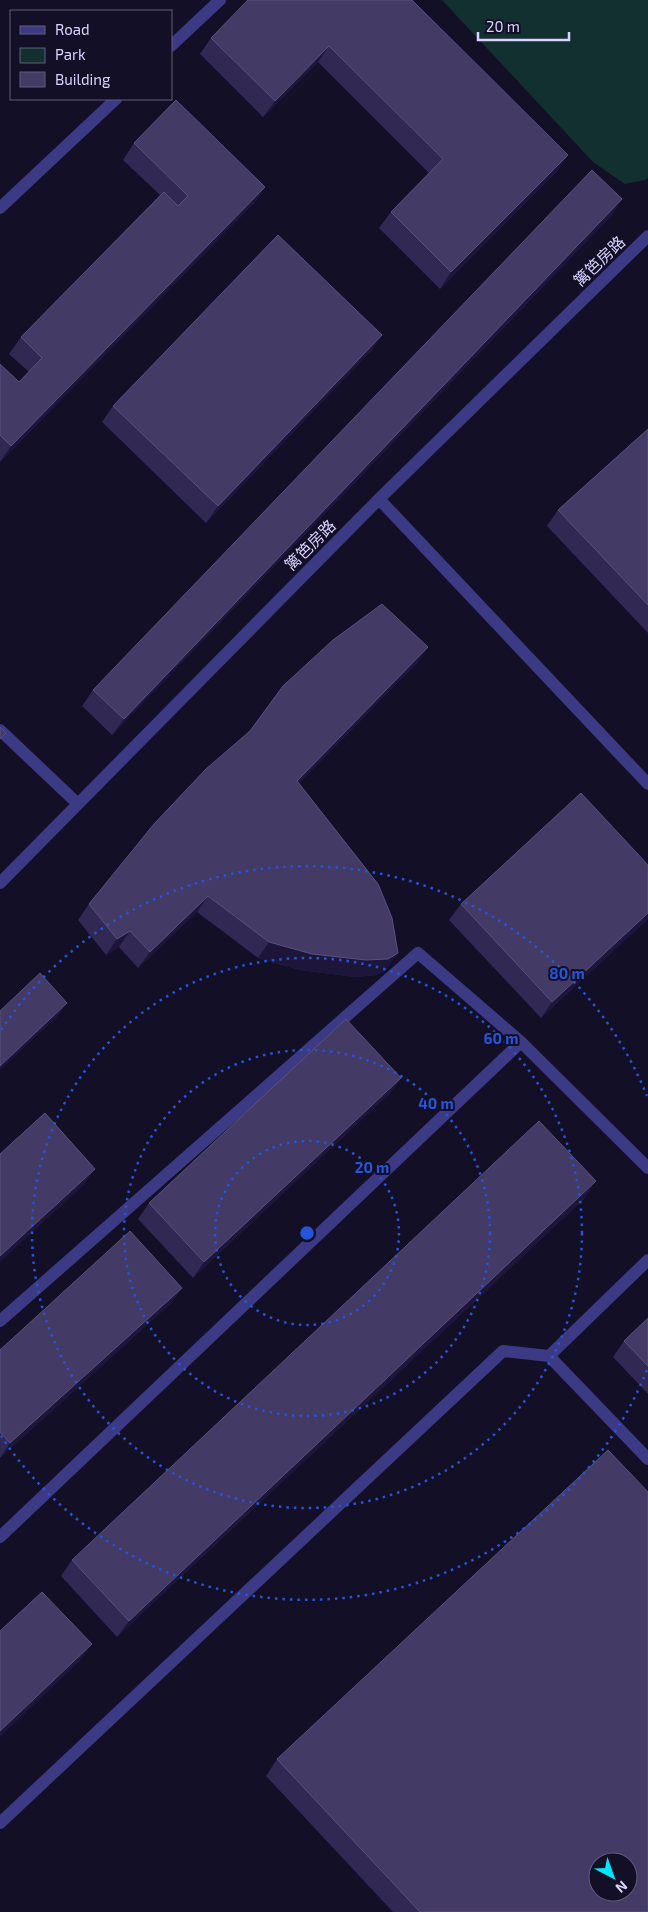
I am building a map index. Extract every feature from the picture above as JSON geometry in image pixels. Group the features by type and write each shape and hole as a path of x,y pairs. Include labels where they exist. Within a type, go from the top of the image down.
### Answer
{"street":[{"path":"172,45 220,0"},
{"path":"0,208 115,100"},
{"name":"篱笆房路","path":"0,883 379,499 648,236"},
{"path":"379,499 648,784"},
{"path":"0,730 78,804"},
{"path":"0,1321 418,953 521,1042 648,1168"},
{"path":"0,1537 521,1042"},
{"path":"549,1356 648,1260"},
{"path":"0,1823 503,1351 549,1356 648,1459"}],"green space":[{"path":"442,0 648,0 648,178 625,184 593,162"}],"building":[{"path":"248,0 412,0 568,155 451,272 391,212 443,159 329,46 275,101 211,38"},
{"path":"176,100 265,187 11,446 0,435 0,364 19,382 42,358 21,337 164,192 178,206 188,196 134,143"},
{"path":"592,170 622,199 124,719 93,690"},
{"path":"278,235 382,335 218,506 113,406"},
{"path":"648,429 648,605 558,510"},
{"path":"382,604 428,647 297,781 378,884 392,918 398,953 388,959 366,960 312,954 269,942 208,896 150,952 130,931 117,939 89,904 154,824 206,769 250,731 283,686 333,640"},
{"path":"0,727 6,733 0,739"},
{"path":"581,793 648,865 648,913 552,1002 461,904"},
{"path":"40,973 67,1003 0,1066 0,1011"},
{"path":"346,1019 401,1078 204,1262 149,1203"},
{"path":"45,1113 95,1169 0,1256 0,1154"},
{"path":"539,1121 596,1181 129,1621 72,1560"},
{"path":"130,1231 182,1288 10,1443 0,1432 0,1350"},
{"path":"648,1318 648,1366 624,1341"},
{"path":"608,1450 648,1492 648,1912 420,1912 277,1759"},
{"path":"42,1592 92,1644 0,1731 0,1631"}]}
